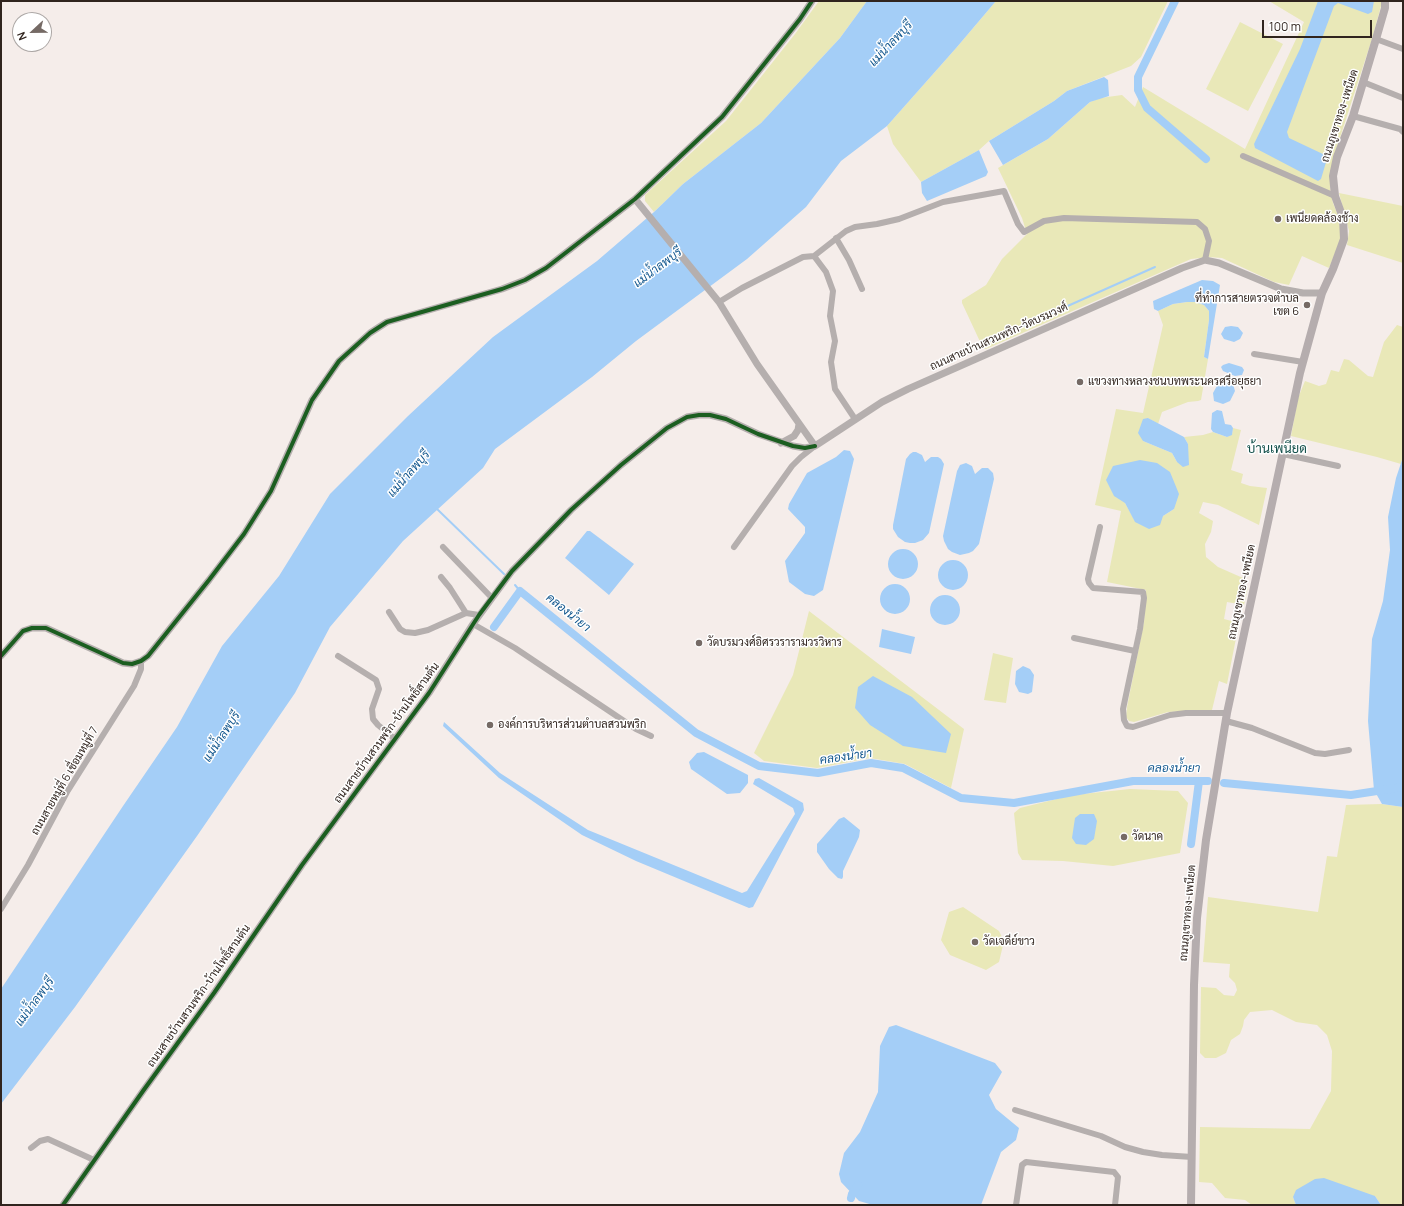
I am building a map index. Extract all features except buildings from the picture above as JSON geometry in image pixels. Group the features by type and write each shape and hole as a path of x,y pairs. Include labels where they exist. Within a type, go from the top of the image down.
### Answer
{"main road":[{"name":"ถนนภูเขาทอง-เพนียด","path":"1191,1205 1194,985 1197,918 1206,840 1227,717 1303,362 1322,293 1344,239 1343,218 1335,196 1333,176 1337,157 1363,82 1384,12 1385,1"}],"street":[{"path":"1,656 23,632 32,628 46,628 123,663 132,664 141,662 148,656 244,534 271,490 312,400 339,361 355,345 387,322 502,290 525,280 546,268 634,199 722,117 800,19 812,1"},
{"path":"1376,39 1403,49"},
{"path":"1363,82 1403,98"},
{"path":"1352,116 1400,129 1403,132"},
{"path":"1243,156 1335,196"},
{"path":"717,299 742,288 802,257 814,256 846,230 899,219 943,202 1004,191 1018,224 1024,232 1044,220 1064,218 1197,222 1205,229 1209,241 1206,260 1219,263 1281,289 1303,293 1322,293"},
{"path":"634,199 717,299 757,364 816,446"},
{"path":"836,238 849,260 862,289"},
{"path":"814,256 826,272 833,291 830,316 835,341 831,362 835,389 855,419"},
{"name":"ถนนสายบ้านสวนพริก-วัดบรมวงศ์","path":"734,547 792,466 801,457 882,402 908,389 1182,268 1206,260"},
{"path":"1254,354 1303,362"},
{"name":"ถนนสายบ้านสวนพริก-บ้านโพธิ์สามต้น","path":"63,1205 214,993 299,870 429,694 479,615 512,571 571,510 621,465 667,428 687,417 710,415 726,419 781,443 805,448 816,446"},
{"path":"781,443 794,436 798,430 799,424"},
{"path":"1283,454 1338,466"},
{"path":"1100,526 1088,579 1089,583 1093,588 1143,592 1144,598 1123,709 1124,720 1127,726 1133,727 1170,715 1186,714 1227,717 1315,753 1325,754 1349,750"},
{"path":"443,547 492,598"},
{"path":"441,577 466,612"},
{"path":"389,612 400,630 415,633 428,630 466,612 479,615"},
{"path":"473,624 515,648 636,729 651,736"},
{"path":"1074,638 1135,651"},
{"path":"338,656 376,680 379,688 372,709 374,719 378,725 396,739"},
{"name":"ถนนสายหมู่ที่ 6 เชื่อมหมู่ที่ 7","path":"1,909 28,865 67,792 134,686 141,669 141,662"},
{"path":"1015,1110 1101,1136 1125,1147 1142,1152 1162,1156 1192,1157"},
{"path":"31,1148 40,1141 48,1139 94,1160"},
{"path":"1016,1205 1022,1165 1026,1162 1114,1172 1118,1177 1116,1205"}],"green space":[{"path":"819,1 867,1 840,38 761,123 683,184 654,212 645,201 645,195 726,121 795,34"},
{"path":"996,1 1168,1 1141,57 1131,66 1067,91 1054,101 989,141 979,150 921,182 893,144 887,126"},
{"path":"1269,1 1381,1 1372,39 1334,156 1330,188 1333,203 1339,218 1341,238 1329,268 1302,256 1289,285 1274,282 1222,258 1209,257 1191,259 986,349 983,348 962,303 962,300 986,285 1002,259 1027,234 1022,218 998,168 1048,139 1090,102 1100,98 1122,95 1135,107 1143,87 1245,149 1304,22"},
{"path":"1240,22 1283,44 1248,111 1206,89"},
{"path":"1339,193 1403,206 1403,263 1347,245 1349,231"},
{"path":"1195,302 1204,305 1209,311 1204,357 1208,359 1201,400 1188,402 1162,412 1158,424 1148,418 1143,441 1172,453 1177,462 1188,444 1184,437 1203,435 1213,432 1227,437 1232,434 1233,428 1241,430 1231,470 1243,474 1241,483 1250,486 1267,488 1259,525 1218,505 1203,502 1199,513 1213,521 1211,532 1205,544 1206,557 1218,567 1243,578 1241,585 1248,587 1244,605 1227,602 1224,619 1239,623 1227,684 1219,681 1212,710 1168,712 1134,722 1129,721 1126,717 1144,622 1146,590 1107,582 1121,511 1095,505 1116,409 1143,413 1163,325 1158,311 1173,304","holes":["1125,503 1174,509 1163,516 1135,521"]},
{"path":"1397,325 1403,327 1403,457 1401,464 1291,436 1298,398 1305,381 1319,386 1326,384 1331,370 1339,372 1344,359 1349,360 1368,376 1373,377 1384,342"},
{"path":"809,611 964,729 951,788 905,764 870,758 817,768 764,761 754,753 793,675"},
{"path":"993,653 1013,658 1006,703 984,700"},
{"path":"1130,789 1178,791 1188,803 1180,853 1113,866 1063,861 1022,860 1018,853 1014,813 1020,808 1073,795"},
{"path":"1382,804 1403,807 1403,1205 1381,1205 1375,1196 1293,1197 1296,1205 1252,1205 1245,1200 1225,1198 1212,1183 1199,1182 1200,1127 1310,1129 1331,1091 1332,1051 1327,1035 1317,1025 1296,1022 1272,1010 1250,1012 1244,1020 1240,1034 1231,1040 1226,1053 1216,1058 1205,1058 1200,1053 1201,987 1216,988 1224,995 1234,996 1237,990 1235,983 1229,977 1230,964 1203,962 1208,897 1318,912 1327,856 1337,857 1346,805"},
{"path":"963,907 999,931 1004,941 999,962 986,970 950,955 941,940 949,912"}],"water":[{"name":"แม่น้ำลพบุรี","path":"867,1 996,1 887,126 841,161 806,207 747,259 636,341 592,377 495,449 483,468 403,541 330,627 295,693 197,836 75,1007 1,1104 1,989 177,727 222,646 279,576 330,494 408,416 493,337 597,261 654,212 683,184 761,123 840,38"},
{"path":"1318,1 1374,1 1372,12 1368,14 1338,3 1334,6 1287,132 1289,138 1325,155 1327,159 1321,179 1318,181 1255,148 1254,144 1300,49"},
{"path":"1104,77 1108,80 1109,96 1090,102 1048,139 1003,165 989,141 1054,101 1067,91"},
{"path":"979,150 988,172 986,176 927,201 922,193 921,182"},
{"path":"1202,280 1213,281 1220,285 1208,359 1204,357 1209,311 1204,305 1195,302 1187,302 1173,304 1158,311 1154,309 1153,301"},
{"path":"1225,327 1238,327 1243,333 1240,339 1234,342 1224,339 1221,334"},
{"path":"1229,363 1242,367 1244,370 1242,375 1235,376 1223,371 1221,367"},
{"path":"1225,382 1233,384 1235,391 1230,401 1223,404 1214,401 1213,393 1218,384"},
{"path":"1217,410 1222,411 1225,424 1231,425 1233,428 1232,435 1227,437 1213,432 1211,429 1212,413"},
{"path":"1148,418 1184,437 1188,444 1189,465 1183,467 1177,462 1172,453 1143,441 1138,433 1143,419"},
{"path":"844,450 850,451 854,459 823,590 814,596 805,594 789,582 785,561 805,533 805,527 788,509 789,504 807,473 836,457"},
{"path":"913,452 922,455 925,462 931,457 938,457 944,464 929,533 923,540 910,543 905,542 898,537 893,529 893,525 906,459"},
{"path":"1403,457 1403,807 1382,804 1374,790 1368,721 1372,639 1383,601 1390,550 1388,517 1396,478"},
{"path":"1140,460 1157,463 1170,472 1179,494 1174,509 1163,516 1160,525 1149,529 1135,522 1125,503 1114,496 1106,480 1113,466"},
{"path":"966,463 972,466 975,474 982,468 988,468 993,473 994,479 979,544 973,551 960,555 948,549 943,536 957,471 960,465"},
{"path":"587,531 590,531 634,564 609,595 565,558"},
{"path":"903,549 909,550 917,558 917,570 909,578 903,579 897,578 889,570 888,564 889,558 897,550"},
{"path":"953,560 959,561 967,569 967,581 959,589 953,590 947,589 939,581 938,575 939,569 947,561"},
{"path":"895,584 901,585 909,593 909,605 901,613 895,614 889,613 881,605 880,599 881,593 889,585"},
{"path":"945,595 951,596 959,604 959,616 951,624 945,625 939,624 931,616 930,610 931,604 939,596"},
{"path":"882,629 915,637 911,654 879,647"},
{"path":"1023,666 1030,669 1034,675 1032,692 1028,694 1019,692 1015,684 1016,671"},
{"path":"873,676 912,697 951,734 946,753 903,746 870,725 855,708 858,687"},
{"path":"444,722 500,773 588,830 742,893 747,891 795,814 793,808 753,784 755,779 759,778 803,803 804,810 753,907 749,908 636,861 582,835 499,778 443,726"},
{"path":"704,752 748,775 748,783 740,793 727,794 691,769 689,762 697,753"},
{"path":"1080,814 1094,814 1097,821 1094,839 1086,845 1076,844 1072,838 1075,818"},
{"path":"844,817 860,830 859,837 843,871 842,879 838,878 829,869 817,852 817,844 839,819"},
{"path":"896,1025 995,1063 1002,1072 989,1095 996,1109 1019,1128 1016,1140 1001,1152 981,1205 873,1205 859,1201 841,1182 839,1174 844,1153 860,1132 878,1092 880,1046 889,1027"},
{"path":"1324,1178 1375,1196 1381,1205 1296,1205 1293,1197 1296,1190 1315,1179"}],"waterway":[{"path":"1175,1 1138,77 1138,90 1147,108 1206,159"},
{"path":"987,342 1155,267"},
{"name":"คลองน้ำยา","path":"436,508 504,574"},
{"name":"คลองน้ำยา","path":"515,585 520,591"},
{"name":"คลองน้ำยา","path":"494,627 520,591 696,733 759,766 818,773 871,763 903,768 961,798 1014,803 1133,781 1208,781"},
{"path":"1191,844 1199,781"},
{"name":"คลองน้ำยา","path":"1224,783 1351,795 1403,787"},
{"path":"851,1198 858,1185"}],"cycle path":[{"path":"1,656 23,631 32,628 46,628 123,663 132,664 141,661 148,656 244,534 271,491 312,400 339,361 370,333 387,322 502,289 525,280 546,268 635,199 722,117 800,19 812,1"},
{"path":"63,1205 214,993 302,865 429,693 479,615 512,571 571,510 621,465 667,428 687,417 710,415 726,419 758,434 793,446 805,448 815,446"}],"place":[{"name":"เพนียดคล้องช้าง","path":"1278,219"},
{"name":"ที่ทำการสายตรวจตำบล เขต 6","path":"1307,305"},
{"name":"แขวงทางหลวงชนบทพระนครศรีอยุธยา","path":"1080,382"},
{"name":"วัดบรมวงศ์อิศรวรารามวรวิหาร","path":"699,643"},
{"name":"องค์การบริหารส่วนตำบลสวนพริก","path":"490,725"},
{"name":"วัดนาค","path":"1124,837"},
{"name":"วัดเจดีย์ขาว","path":"975,942"}],"district":[{"name":"บ้านเพนียด","path":"1277,449"}]}
